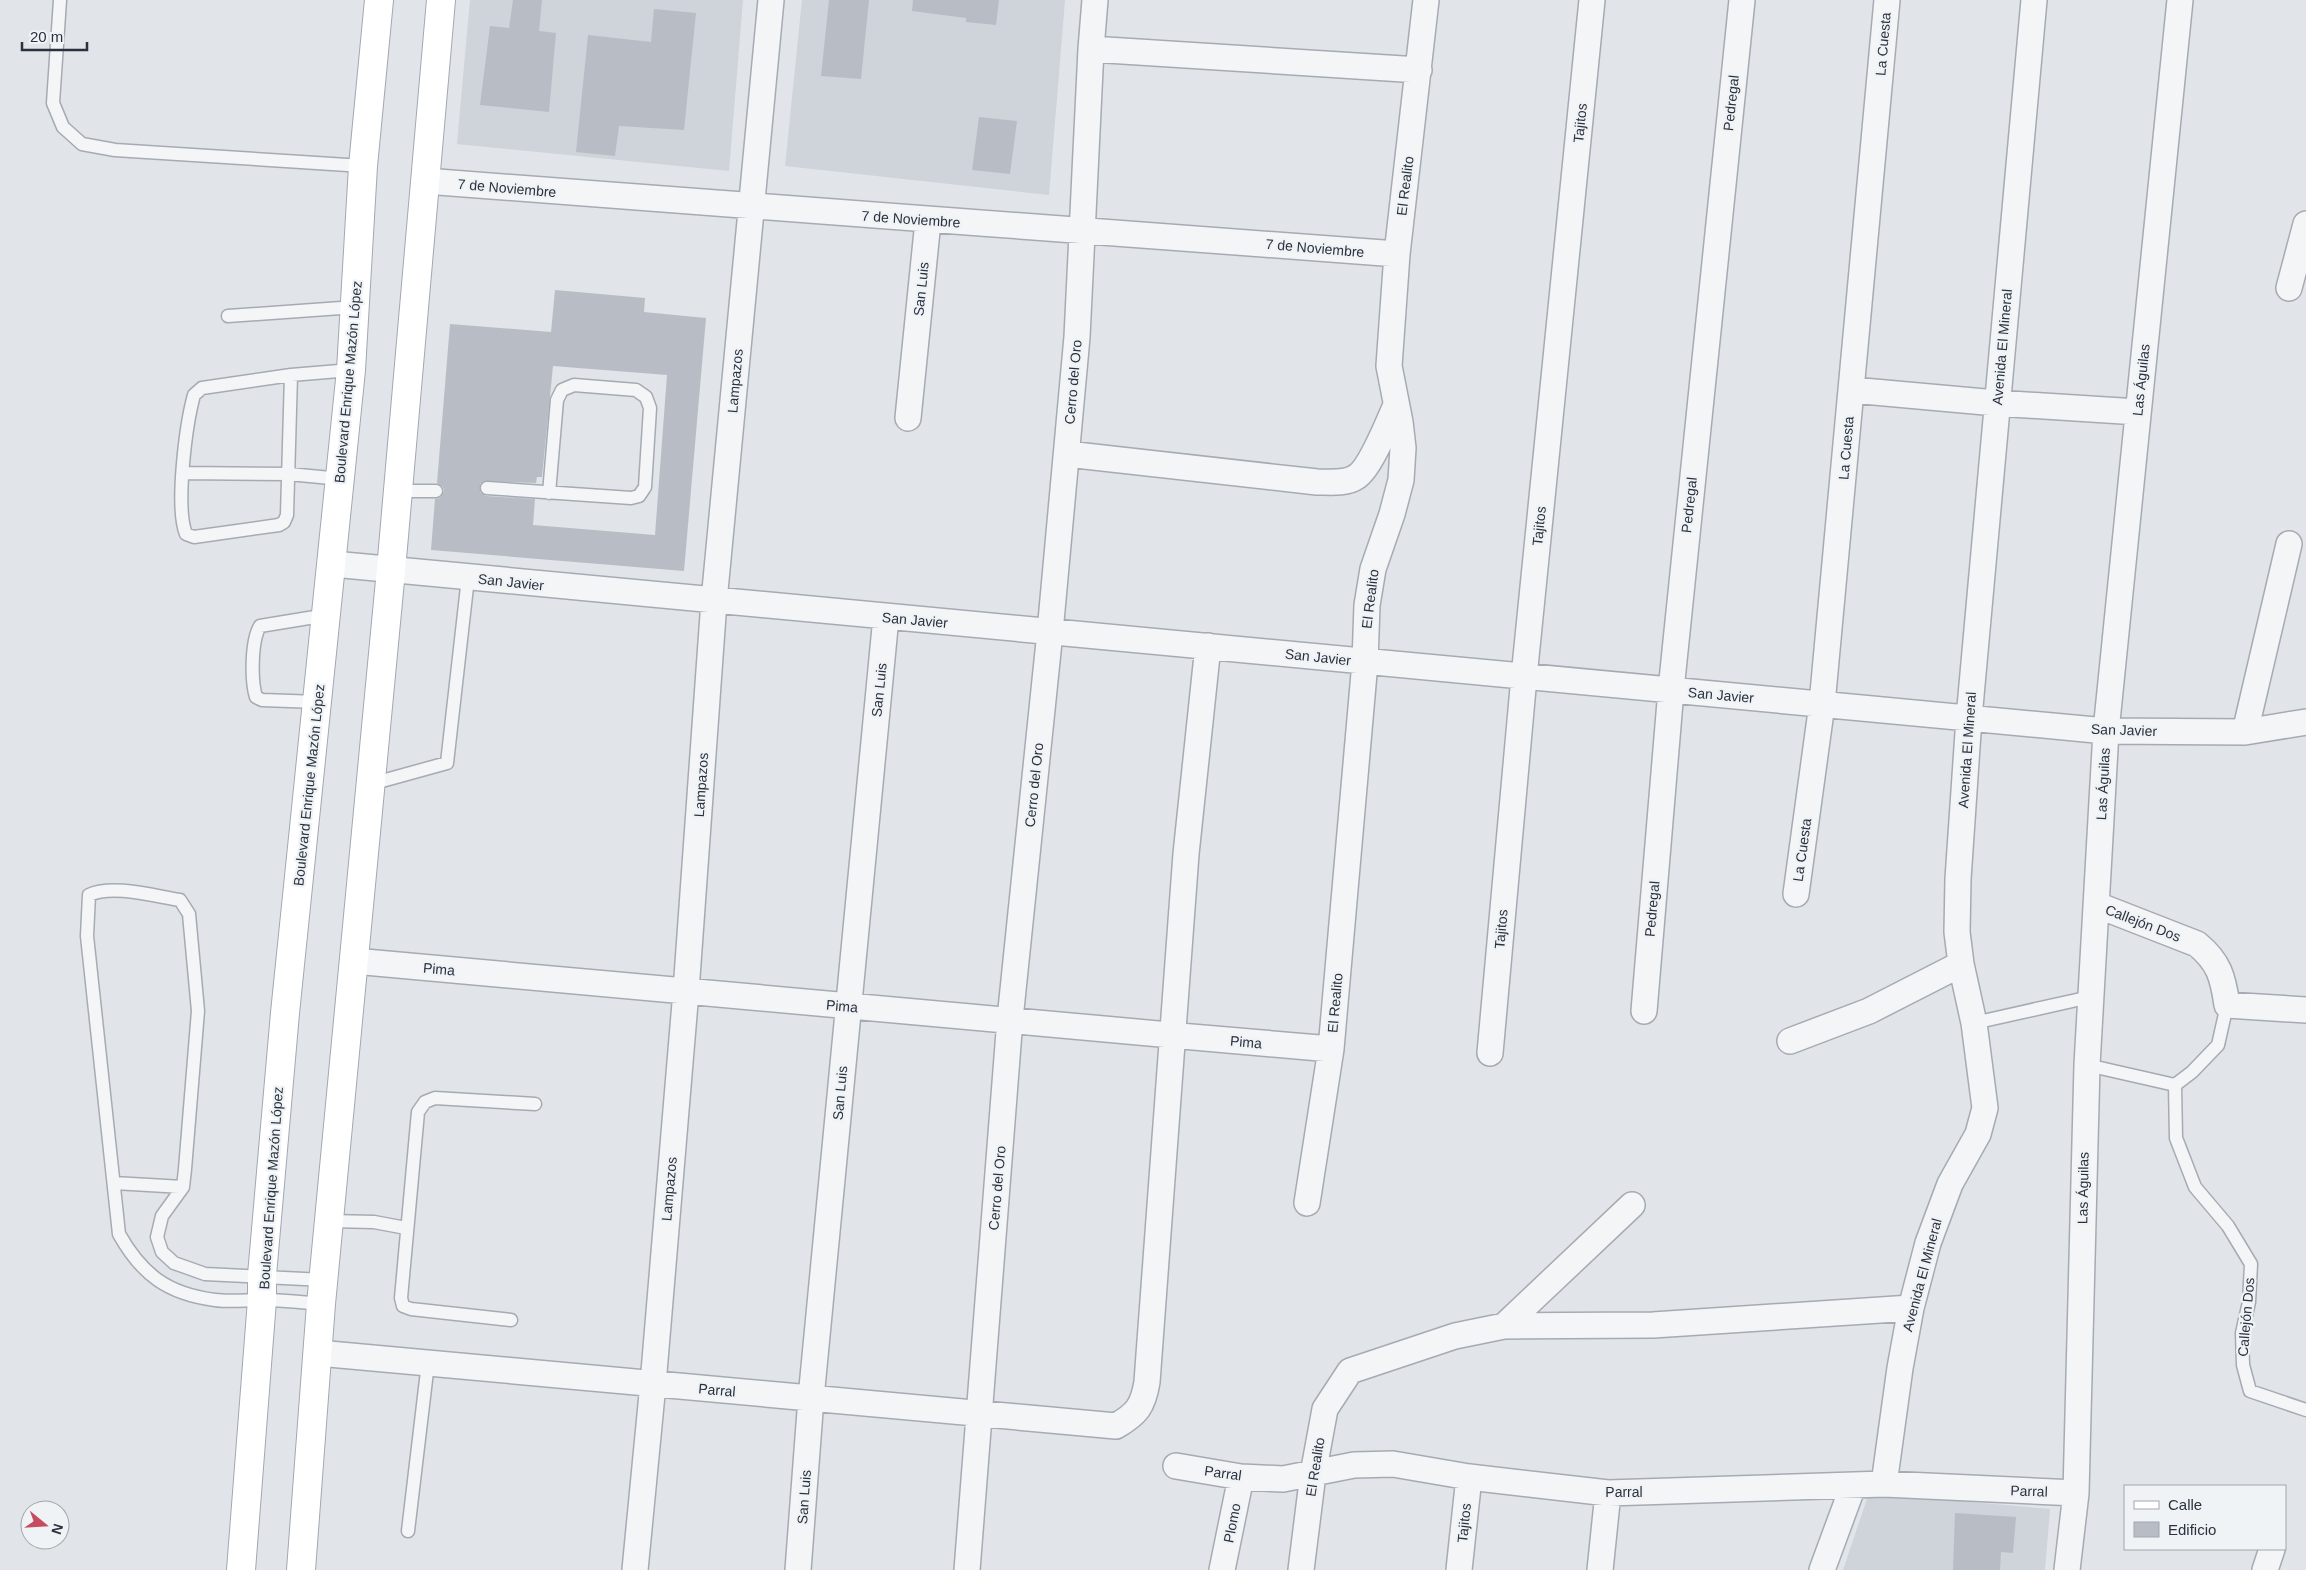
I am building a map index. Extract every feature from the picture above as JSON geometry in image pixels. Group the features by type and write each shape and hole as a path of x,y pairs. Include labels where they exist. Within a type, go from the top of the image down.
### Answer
{"main road":[{"name":"Boulevard Enrique Mazón López","path":"241,1570 285,1013 341,479 351,370 364,166 379,0"},
{"path":"301,1570 329,1221 391,570 441,0"}],"street":[{"name":"Lampazos","path":"635,1570 653,1384 686,991 714,601 771,0"},
{"name":"Cerro del Oro","path":"967,1570 1010,1019 1067,454 1084,230 1091,49 1095,0"},
{"name":"El Realito","path":"1307,1202 1331,1049 1365,662 1367,605 1373,569 1392,514 1401,480 1403,448 1389,366 1397,254 1426,0"},
{"name":"Tajitos","path":"1490,1053 1524,676 1592,0"},
{"name":"Pedregal","path":"1644,1012 1671,690 1742,0"},
{"name":"La Cuesta","path":"1796,894 1822,704 1887,0"},
{"name":"Avenida El Mineral","path":"1884,1484 1893,1410 1911,1308 1928,1243 1950,1184 1978,1134 1985,1108 1974,1023 1961,964 1957,932 1958,879 1969,718 1996,403 2034,0"},
{"name":"Las Águilas","path":"2067,1570 2076,1493 2086,1065 2097,906 2106,730 2180,0"},
{"path":"1091,49 1419,70"},
{"name":"7 de Noviembre","path":"425,181 751,208 1084,230 1397,254"},
{"name":"San Luis","path":"908,418 928,220"},
{"path":"2289,288 2306,224"},
{"path":"1852,390 1996,403 2138,412"},
{"path":"1067,454 1317,482 1342,481 1356,477 1366,466 1396,405"},
{"path":"2245,732 2289,544"},
{"name":"San Javier","path":"332,564 2106,730 2245,732 2306,722"},
{"name":"San Luis","path":"798,1570 811,1398 886,617"},
{"path":"1174,1035 1186,854 1208,646"},
{"name":"Callejón Dos","path":"2097,906 2197,944 2217,964 2227,1004"},
{"name":"Pima","path":"354,961 1331,1049"},
{"path":"1790,1041 1869,1012 1961,964"},
{"path":"2227,1004 2306,1010"},
{"name":"Parral","path":"318,1353 1116,1426 1132,1417 1144,1400 1147,1382 1174,1035"},
{"path":"1504,1326 1632,1205"},
{"path":"1504,1326 1653,1325 1911,1308"},
{"name":"El Realito","path":"1301,1570 1313,1474 1325,1409 1350,1371 1455,1336 1504,1326"},
{"name":"Parral","path":"1176,1466 1241,1476 1283,1479 1354,1465 1393,1464 1469,1477 1608,1493 1884,1484 2076,1493"},
{"name":"Plomo","path":"1222,1570 1241,1476"},
{"name":"Tajitos","path":"1459,1570 1469,1477"},
{"path":"1822,1570 1853,1486"},
{"path":"1600,1570 1608,1493"},
{"path":"2266,1570 2272,1550"}],"lane":[{"path":"60,0 53,103 63,127 82,144 115,150 364,166"},
{"path":"228,316 355,307"},
{"path":"291,375 289,474 287,515 284,522 279,525 194,537 186,534 182,525 183,473 191,407 194,395 198,391 202,388 291,375 351,370"},
{"path":"488,488 631,498 639,496 645,487 650,408 646,397 636,390 574,385 562,390 556,400 549,492"},
{"path":"183,473 289,474 341,479"},
{"path":"398,491 436,491"},
{"path":"371,784 447,763 468,578"},
{"path":"318,702 262,700 256,697 254,689 254,640 260,626 327,615"},
{"path":"323,1292 262,1288 205,1274 174,1263 162,1252 158,1237 162,1216 183,1187 198,1011 189,914 180,900 131,892 97,891 88,895 87,936 119,1234 132,1257 156,1279 182,1294 190,1296 216,1300 262,1288 323,1292"},
{"path":"1974,1023 2090,997"},
{"name":"Callejón Dos","path":"2227,1004 2218,1045 2192,1072 2175,1085 2176,1138 2195,1188 2228,1226 2250,1264 2248,1302 2242,1333 2243,1365 2250,1391 2306,1410"},
{"path":"2086,1065 2175,1085"},
{"path":"511,1320 411,1309 403,1306 401,1298 406,1228 418,1112 425,1102 435,1098 535,1104"},
{"path":"114,1183 183,1187"},
{"path":"329,1221 374,1222 406,1228"},
{"path":"408,1531 428,1363"}],"shaded area":[{"path":"470,0 743,0 729,171 457,144"},
{"path":"802,0 1065,0 1049,195 785,166"},
{"path":"1869,1493 2050,1509 2045,1570 1843,1570"}],"building":[{"path":"513,0 542,0 539,31 556,33 549,112 480,105 490,26 509,28"},
{"path":"829,0 869,0 861,79 821,76"},
{"path":"913,0 999,0 996,25 966,22 966,18 912,11"},
{"path":"654,9 696,13 684,130 619,126 615,156 576,152 588,35 651,42"},
{"path":"979,117 1017,121 1010,174 972,170"},
{"path":"555,290 645,298 644,312 706,318 684,571 431,550 435,499 440,498 444,491 443,487 437,483 450,324 551,332","holes":["553,366 667,375 655,535 533,525 535,499 486,496 480,492 480,484 484,481 536,483 537,477 542,477"]},
{"path":"1955,1513 2016,1517 2013,1553 2001,1552 2000,1570 1953,1570"}]}
